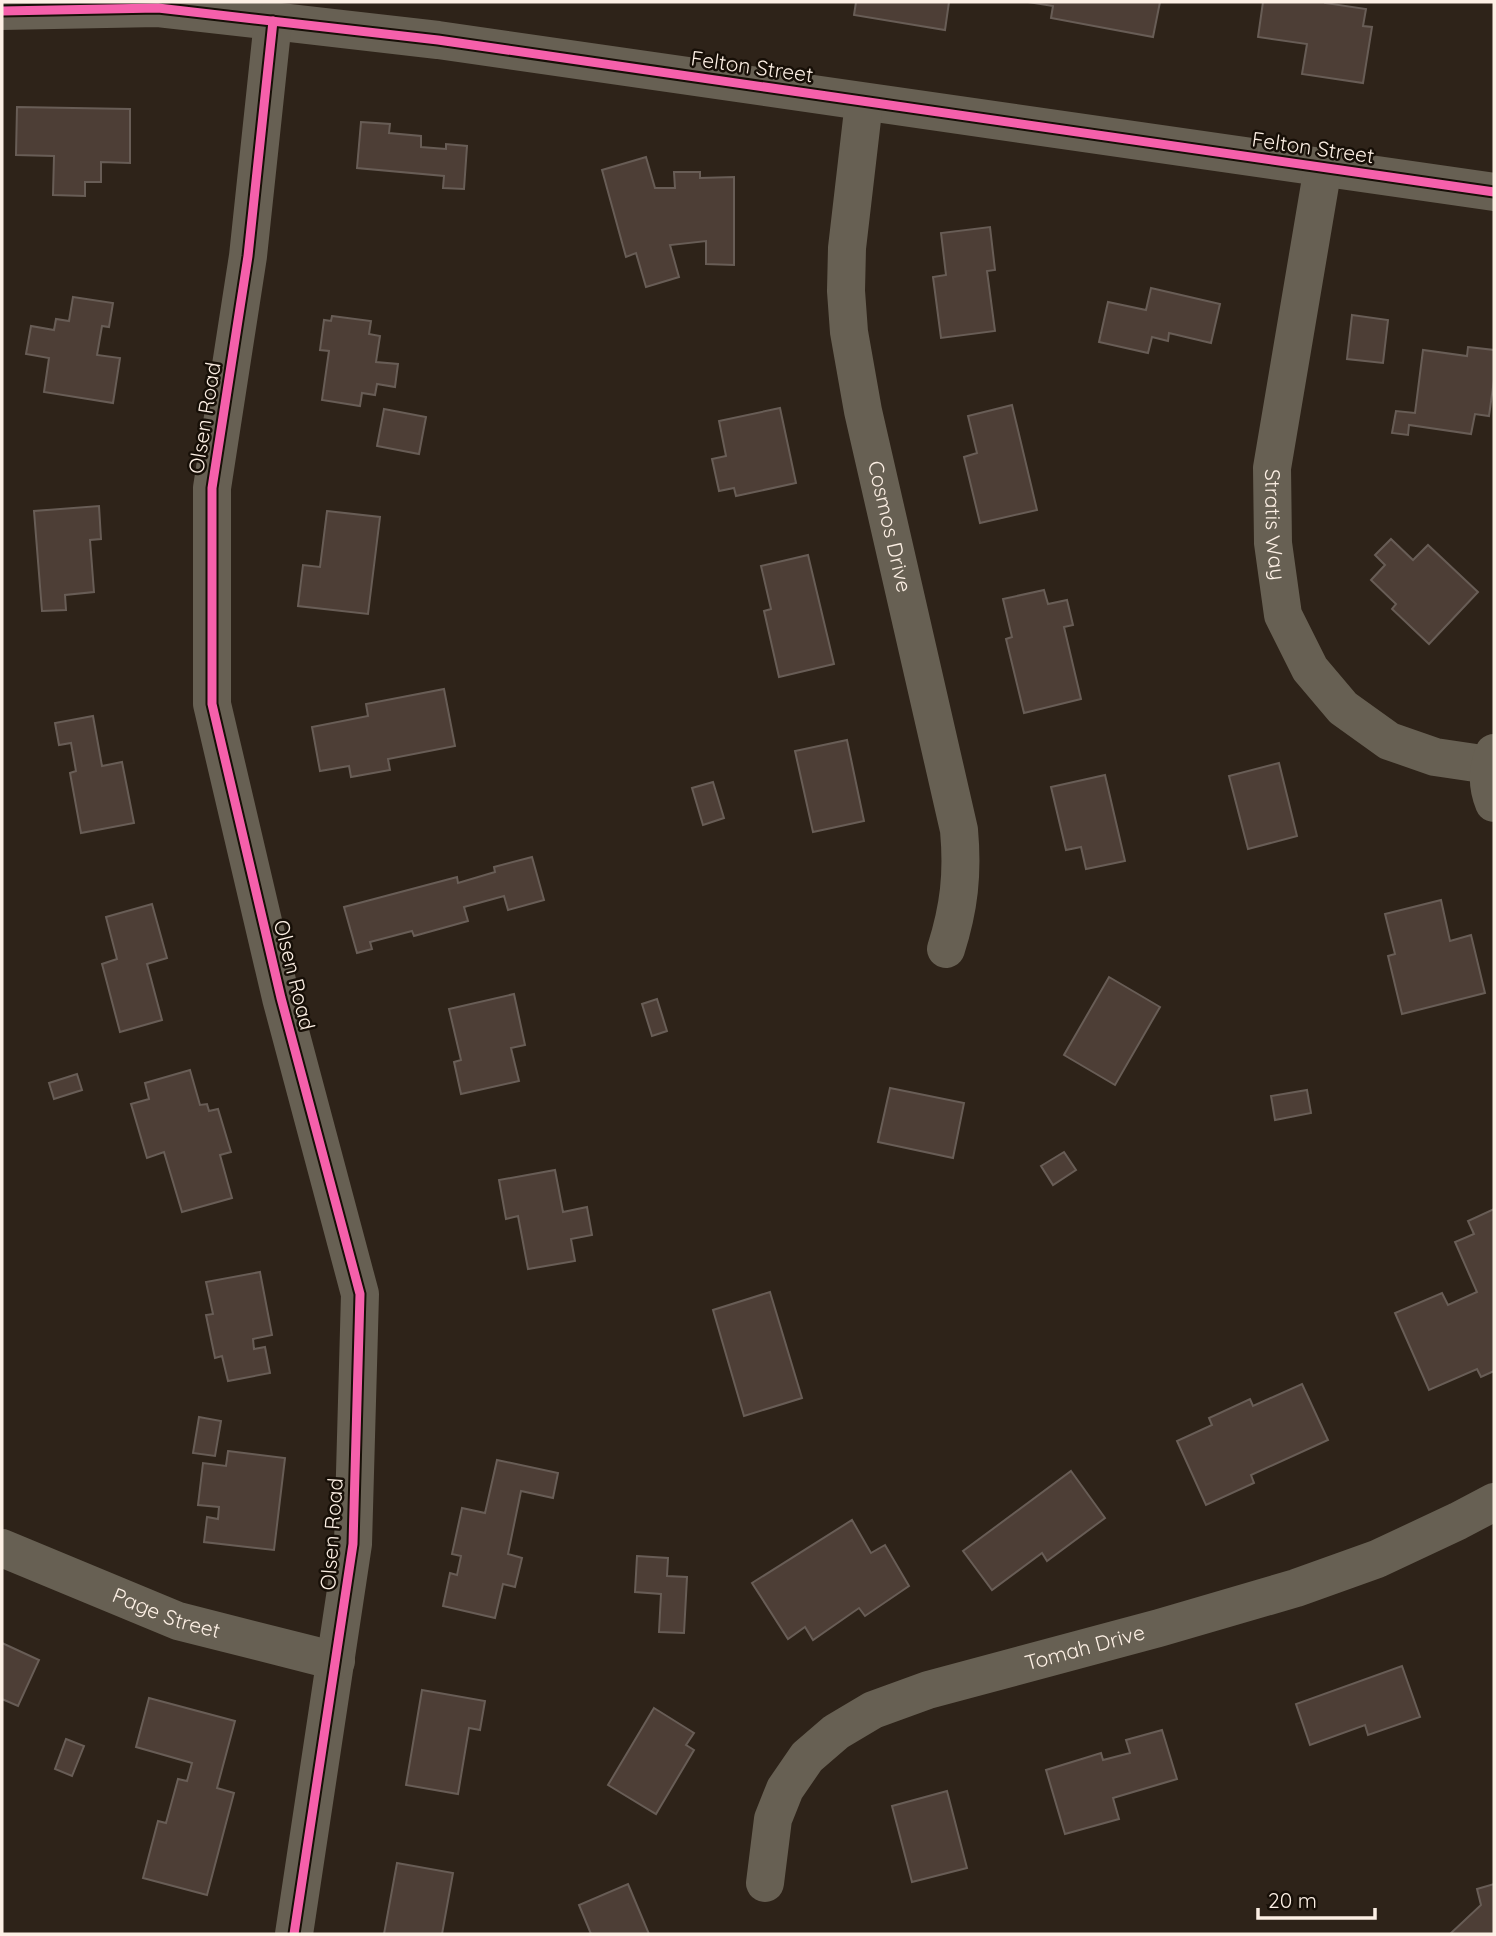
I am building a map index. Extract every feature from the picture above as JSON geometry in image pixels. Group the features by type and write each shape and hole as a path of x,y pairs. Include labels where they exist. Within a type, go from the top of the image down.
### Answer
{"street":[{"name":"Felton Street","path":"2,11 158,8 273,21 371,17 438,40 1494,192"},
{"name":"Olsen Road","path":"273,21 248,256 212,488 212,704 281,998 360,1294 353,1545 294,1934"},
{"name":"Cosmos Drive","path":"864,102 847,248 849,332 863,411 959,830 960,892 946,949"},
{"name":"Stratis Way","path":"1323,167 1272,468 1273,543 1283,615 1310,669 1343,708 1389,741 1435,757 1492,759 1488,784 1494,803"},
{"name":"Tomah Drive","path":"765,1883 773,1819 785,1789 807,1756 836,1732 873,1710 928,1690 1296,1588 1377,1559 1494,1502"},
{"name":"Page Street","path":"2,1548 178,1621 336,1661"}],"building":[{"path":"856,2 949,2 945,30 854,15"},
{"path":"1028,2 1160,2 1153,37 1051,18 1053,6"},
{"path":"1263,2 1325,2 1366,9 1363,26 1372,27 1363,83 1302,74 1307,44 1258,37"},
{"path":"17,107 130,109 130,163 101,162 101,182 85,182 85,196 53,195 54,156 16,155"},
{"path":"361,122 390,124 389,133 421,136 421,147 446,149 446,144 467,146 464,189 443,188 444,176 357,168"},
{"path":"646,157 655,188 675,188 674,172 700,172 700,178 734,177 734,265 706,264 706,241 670,245 679,277 646,287 636,253 626,257 602,170"},
{"path":"990,227 995,270 987,271 995,331 941,338 933,277 946,275 941,233"},
{"path":"1151,288 1220,304 1211,343 1169,333 1168,341 1152,337 1148,353 1099,342 1108,302 1146,310"},
{"path":"73,297 113,303 109,327 102,326 97,355 120,358 113,403 44,392 49,358 26,354 31,326 54,330 56,319 69,321"},
{"path":"1352,315 1388,320 1383,363 1347,359"},
{"path":"332,316 371,321 369,334 380,336 376,362 398,364 395,387 377,384 375,395 362,393 360,406 322,400 329,351 320,350 324,320 331,321"},
{"path":"1468,347 1494,350 1494,380 1489,416 1475,414 1471,434 1409,425 1408,435 1392,433 1396,411 1415,413 1423,350 1467,356"},
{"path":"1012,405 1037,510 980,523 964,457 977,453 968,416"},
{"path":"780,408 796,483 736,496 734,488 719,491 712,459 726,456 719,421"},
{"path":"384,409 426,417 419,454 377,446"},
{"path":"99,506 101,539 90,540 94,592 65,595 66,610 42,611 34,511"},
{"path":"327,511 380,517 368,614 298,606 303,565 320,567"},
{"path":"1391,539 1413,560 1428,545 1478,592 1429,644 1392,609 1396,604 1371,580 1385,565 1375,555"},
{"path":"808,555 834,664 779,677 764,611 771,609 761,566"},
{"path":"1044,590 1048,604 1067,600 1073,625 1064,627 1081,699 1024,713 1006,639 1012,637 1003,599"},
{"path":"444,689 455,746 388,759 390,770 351,777 349,766 320,771 312,727 368,716 366,704"},
{"path":"93,716 102,766 122,762 134,823 81,833 70,773 76,771 71,743 59,745 55,723"},
{"path":"847,740 864,821 813,832 795,751"},
{"path":"1279,763 1297,836 1248,849 1229,776"},
{"path":"1105,775 1125,861 1086,869 1081,847 1066,850 1051,787"},
{"path":"713,782 724,818 703,825 692,788"},
{"path":"532,857 544,900 508,910 504,896 464,907 468,921 414,936 412,931 370,942 372,949 357,953 344,907 457,877 458,883 495,872 494,867"},
{"path":"1441,900 1450,941 1471,935 1485,993 1402,1014 1388,956 1395,954 1385,914"},
{"path":"152,904 167,958 147,964 162,1020 120,1032 102,964 117,959 106,917"},
{"path":"1109,977 1160,1007 1115,1085 1064,1055"},
{"path":"514,994 525,1045 511,1048 519,1081 461,1094 454,1062 461,1060 449,1009"},
{"path":"657,999 667,1031 652,1036 642,1004"},
{"path":"190,1070 200,1105 207,1104 209,1111 218,1109 231,1152 220,1155 232,1198 182,1212 164,1152 147,1158 131,1104 149,1099 145,1083"},
{"path":"77,1074 82,1090 54,1099 49,1083"},
{"path":"890,1088 964,1103 953,1158 878,1142"},
{"path":"1307,1090 1311,1113 1275,1120 1271,1096"},
{"path":"1064,1152 1076,1170 1053,1185 1041,1166"},
{"path":"555,1170 563,1212 587,1207 592,1235 571,1239 575,1261 528,1269 518,1216 506,1219 499,1180"},
{"path":"1494,1209 1494,1371 1481,1377 1477,1369 1429,1390 1395,1313 1442,1293 1448,1305 1477,1292 1455,1242 1474,1234 1468,1221"},
{"path":"260,1272 272,1335 253,1339 254,1349 265,1347 270,1373 228,1381 222,1356 215,1358 206,1315 213,1314 206,1282"},
{"path":"770,1292 802,1398 744,1416 713,1310"},
{"path":"1302,1384 1328,1440 1251,1475 1254,1483 1206,1505 1177,1441 1212,1425 1209,1418 1250,1399 1253,1406"},
{"path":"199,1417 221,1421 215,1456 193,1453"},
{"path":"228,1451 285,1458 274,1550 204,1542 207,1517 218,1519 219,1507 198,1505 203,1463 226,1466"},
{"path":"497,1460 558,1473 553,1498 521,1491 508,1554 522,1558 515,1587 503,1584 495,1618 443,1606 450,1573 457,1575 461,1556 452,1554 462,1508 485,1513"},
{"path":"1071,1471 1105,1518 1047,1561 1042,1553 992,1590 963,1551"},
{"path":"852,1520 871,1553 885,1545 909,1586 865,1616 859,1608 813,1640 805,1627 788,1639 752,1583"},
{"path":"637,1556 668,1558 667,1576 687,1577 684,1633 659,1632 661,1594 635,1592"},
{"path":"2,1643 39,1660 18,1706 2,1699"},
{"path":"1402,1666 1420,1717 1368,1735 1365,1725 1310,1745 1296,1704"},
{"path":"422,1690 485,1701 480,1730 469,1728 458,1794 406,1785"},
{"path":"149,1698 235,1721 217,1788 234,1793 207,1895 143,1878 158,1821 166,1823 178,1779 187,1781 192,1763 136,1747"},
{"path":"654,1708 694,1733 686,1745 694,1750 656,1814 608,1785"},
{"path":"1162,1730 1177,1779 1113,1798 1119,1819 1065,1834 1046,1770 1101,1753 1103,1760 1130,1753 1126,1740"},
{"path":"66,1739 84,1746 72,1776 55,1769"},
{"path":"947,1791 967,1868 912,1882 892,1806"},
{"path":"397,1863 453,1873 442,1934 384,1934"},
{"path":"628,1884 649,1934 591,1934 579,1905"},
{"path":"1494,1884 1494,1934 1450,1934 1481,1905 1477,1889"}],"cycle path":[{"path":"2,11 158,8 438,40 1494,192"},
{"path":"273,21 248,256 212,488 212,704 281,998 360,1294 353,1544 294,1934"}]}
